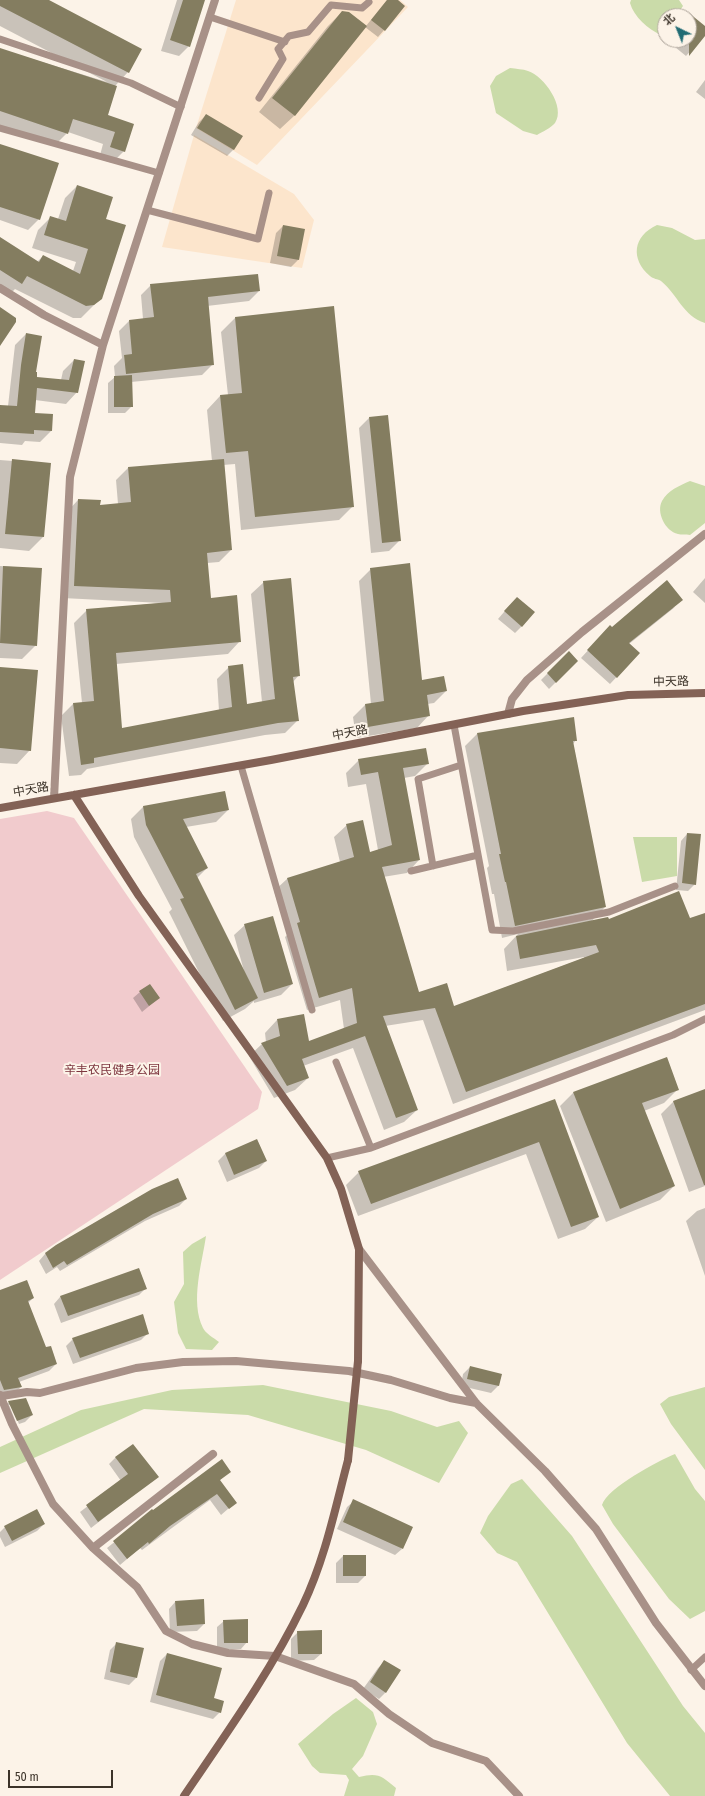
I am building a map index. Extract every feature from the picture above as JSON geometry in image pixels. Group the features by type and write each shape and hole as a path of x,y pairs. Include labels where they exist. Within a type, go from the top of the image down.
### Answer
{"main road":[{"name":"中天路","path":"0,808 240,766 508,714 628,695 705,693"},
{"path":"74,795 139,896 327,1158 341,1189 358,1249 358,1361 348,1460 325,1550 303,1605 275,1656 245,1706 184,1796"}],"street":[{"path":"54,798 70,477 103,345 215,0"},
{"path":"0,288 44,315 103,345"},
{"path":"508,714 512,699 527,680 582,632 705,534"},
{"path":"358,1249 476,1403 545,1471 596,1529 656,1623 691,1670 705,1686"},
{"path":"476,1403 450,1398 392,1380 349,1371 236,1361 183,1362 136,1368 40,1393 27,1392 1,1395 12,1424 53,1504 93,1548 137,1587 166,1631 192,1644 228,1654 275,1656 354,1684 389,1714 432,1743 486,1761 519,1796"},
{"path":"93,1548 213,1454"}],"lane":[{"path":"259,98 283,59 278,49 289,36 308,32 331,5 362,8 369,2"},
{"path":"210,17 285,42"},
{"path":"0,39 131,83 181,107"},
{"path":"0,128 159,173"},
{"path":"147,210 258,239 269,193"},
{"path":"454,725 492,930 513,930 609,912 675,886"},
{"path":"433,866 418,779 462,765"},
{"path":"240,766 312,1010"},
{"path":"411,871 478,855"},
{"path":"327,1158 371,1148 673,1035 705,1019"},
{"path":"336,1062 371,1148"},
{"path":"691,1670 705,1657"}],"shaded area":[{"path":"236,0 400,0 408,7 257,165 196,128"},
{"path":"631,0 679,0 683,6 682,8 657,8 657,33 638,18 630,3"},
{"path":"510,68 526,70 541,79 552,93 556,101 558,116 555,123 537,135 523,131 496,113 490,86 496,76"},
{"path":"194,135 294,194 314,220 302,268 162,247"},
{"path":"657,225 672,228 695,240 705,239 705,323 697,320 691,315 667,287 661,281 650,276 639,262 637,248 639,241 643,235"},
{"path":"690,481 705,486 705,523 690,535 679,534 673,532 666,525 661,515 660,505 664,497 671,491"},
{"path":"633,837 677,837 677,876 642,882"},
{"path":"206,1236 198,1282 197,1306 204,1330 219,1342 212,1350 186,1349 178,1333 174,1302 184,1284 183,1252 192,1244"},
{"path":"263,1385 391,1411 437,1427 459,1421 468,1433 439,1483 366,1450 248,1415 144,1409 0,1473 0,1447 81,1410 172,1390"},
{"path":"705,1387 705,1470 671,1424 660,1404 669,1397"},
{"path":"675,1454 695,1489 705,1501 705,1611 690,1619 669,1599 613,1524 602,1505 606,1498 623,1483"},
{"path":"522,1479 572,1536 683,1706 705,1733 705,1796 670,1796 627,1743 517,1562 497,1553 480,1533 488,1516 511,1484"},
{"path":"356,1698 373,1712 377,1724 363,1756 352,1769 359,1777 375,1775 383,1778 396,1788 394,1796 344,1796 349,1780 346,1775 320,1773 312,1766 298,1744 333,1714"}],"green space":[{"name":"辛丰农民健身公园","path":"47,811 74,818 262,1092 258,1109 0,1280 0,819"}],"building":[{"path":"0,0 49,0 142,49 129,73 0,6"},
{"path":"183,0 205,0 190,47 170,40"},
{"path":"387,0 398,0 405,6 385,31 371,20"},
{"path":"342,11 349,12 367,26 295,116 272,98"},
{"path":"697,20 705,26 705,36 697,46"},
{"path":"0,48 117,86 108,115 134,124 125,152 110,147 115,132 73,119 68,134 0,111"},
{"path":"689,48 695,48 689,56"},
{"path":"206,114 243,136 234,150 197,128"},
{"path":"0,144 59,163 40,220 0,207"},
{"path":"77,185 113,197 106,219 126,225 102,299 94,305 86,306 27,276 22,284 0,270 0,237 39,262 43,255 80,274 88,249 44,235 50,216 66,221"},
{"path":"283,225 305,229 299,260 277,256"},
{"path":"258,274 260,291 208,297 214,365 126,374 124,355 132,354 129,320 154,317 150,284"},
{"path":"334,306 354,507 255,517 248,451 226,453 220,395 242,393 235,317"},
{"path":"0,307 16,318 16,322 0,346"},
{"path":"26,333 42,336 36,372 37,377 69,380 74,359 85,361 78,393 37,388 35,413 53,414 52,431 34,430 34,434 0,432 0,405 17,406"},
{"path":"132,375 133,407 114,407 114,376"},
{"path":"388,415 401,541 382,543 369,417"},
{"path":"12,459 51,463 44,537 5,534"},
{"path":"224,459 232,550 207,553 211,598 237,595 241,642 116,653 122,728 232,707 228,666 243,664 247,704 275,699 263,581 291,578 300,676 293,677 299,721 278,723 94,758 94,763 81,765 73,703 94,701 86,609 171,602 170,590 74,586 78,499 101,500 100,505 131,502 128,467"},
{"path":"410,563 422,680 444,676 447,691 427,695 430,716 368,727 365,704 384,701 370,568"},
{"path":"3,566 42,568 37,646 0,643"},
{"path":"667,580 683,600 629,643 640,653 617,678 587,650 610,625 612,627"},
{"path":"517,597 535,612 522,627 504,611"},
{"path":"569,651 578,661 556,683 547,673"},
{"path":"0,667 38,670 31,751 0,748"},
{"path":"574,717 577,741 573,741 606,907 515,926 499,854 501,854 477,733"},
{"path":"426,748 429,764 403,768 420,860 382,867 419,992 447,983 454,1006 599,952 596,945 520,959 516,936 608,917 609,919 679,891 690,918 705,913 705,1004 466,1092 435,1008 383,1016 418,1110 396,1118 365,1036 302,1059 309,1078 287,1086 261,1043 280,1036 277,1019 304,1014 309,1041 357,1023 352,988 319,998 297,923 300,922 287,878 354,857 346,824 363,820 370,852 392,845 378,772 361,775 358,759"},
{"path":"225,791 229,810 183,819 208,868 196,874 258,998 235,1010 180,899 184,898 146,825 143,806"},
{"path":"687,833 701,834 696,885 682,883"},
{"path":"273,916 293,984 264,993 244,924"},
{"path":"150,984 160,998 149,1006 139,991"},
{"path":"667,1057 679,1090 642,1103 675,1186 620,1209 573,1092"},
{"path":"705,1089 705,1185 704,1185 673,1101"},
{"path":"555,1099 599,1217 571,1227 539,1142 371,1204 358,1171"},
{"path":"257,1139 267,1161 234,1175 225,1153"},
{"path":"178,1178 187,1199 153,1214 67,1265 64,1261 53,1268 45,1253 56,1245 152,1189"},
{"path":"139,1268 147,1289 68,1316 60,1296"},
{"path":"27,1280 34,1298 28,1301 46,1347 51,1346 57,1364 18,1378 22,1387 4,1390 0,1380 0,1290"},
{"path":"143,1314 149,1334 80,1358 72,1338"},
{"path":"470,1366 502,1374 499,1386 467,1379"},
{"path":"26,1398 33,1415 17,1421 8,1401"},
{"path":"133,1444 159,1477 98,1522 86,1505 128,1474 115,1457"},
{"path":"222,1459 231,1472 220,1480 237,1503 229,1509 217,1494 170,1526 149,1544 148,1542 127,1559 113,1541 152,1509 153,1510"},
{"path":"353,1499 413,1527 403,1549 343,1522"},
{"path":"37,1509 45,1524 12,1541 4,1526"},
{"path":"343,1555 366,1555 366,1576 343,1576"},
{"path":"204,1599 205,1624 177,1626 175,1601"},
{"path":"248,1619 248,1643 224,1643 223,1620"},
{"path":"322,1630 322,1654 298,1654 297,1631"},
{"path":"116,1642 144,1648 137,1678 110,1672"},
{"path":"167,1653 222,1668 214,1698 224,1701 221,1713 156,1695"},
{"path":"384,1660 401,1670 386,1693 370,1682"}]}
